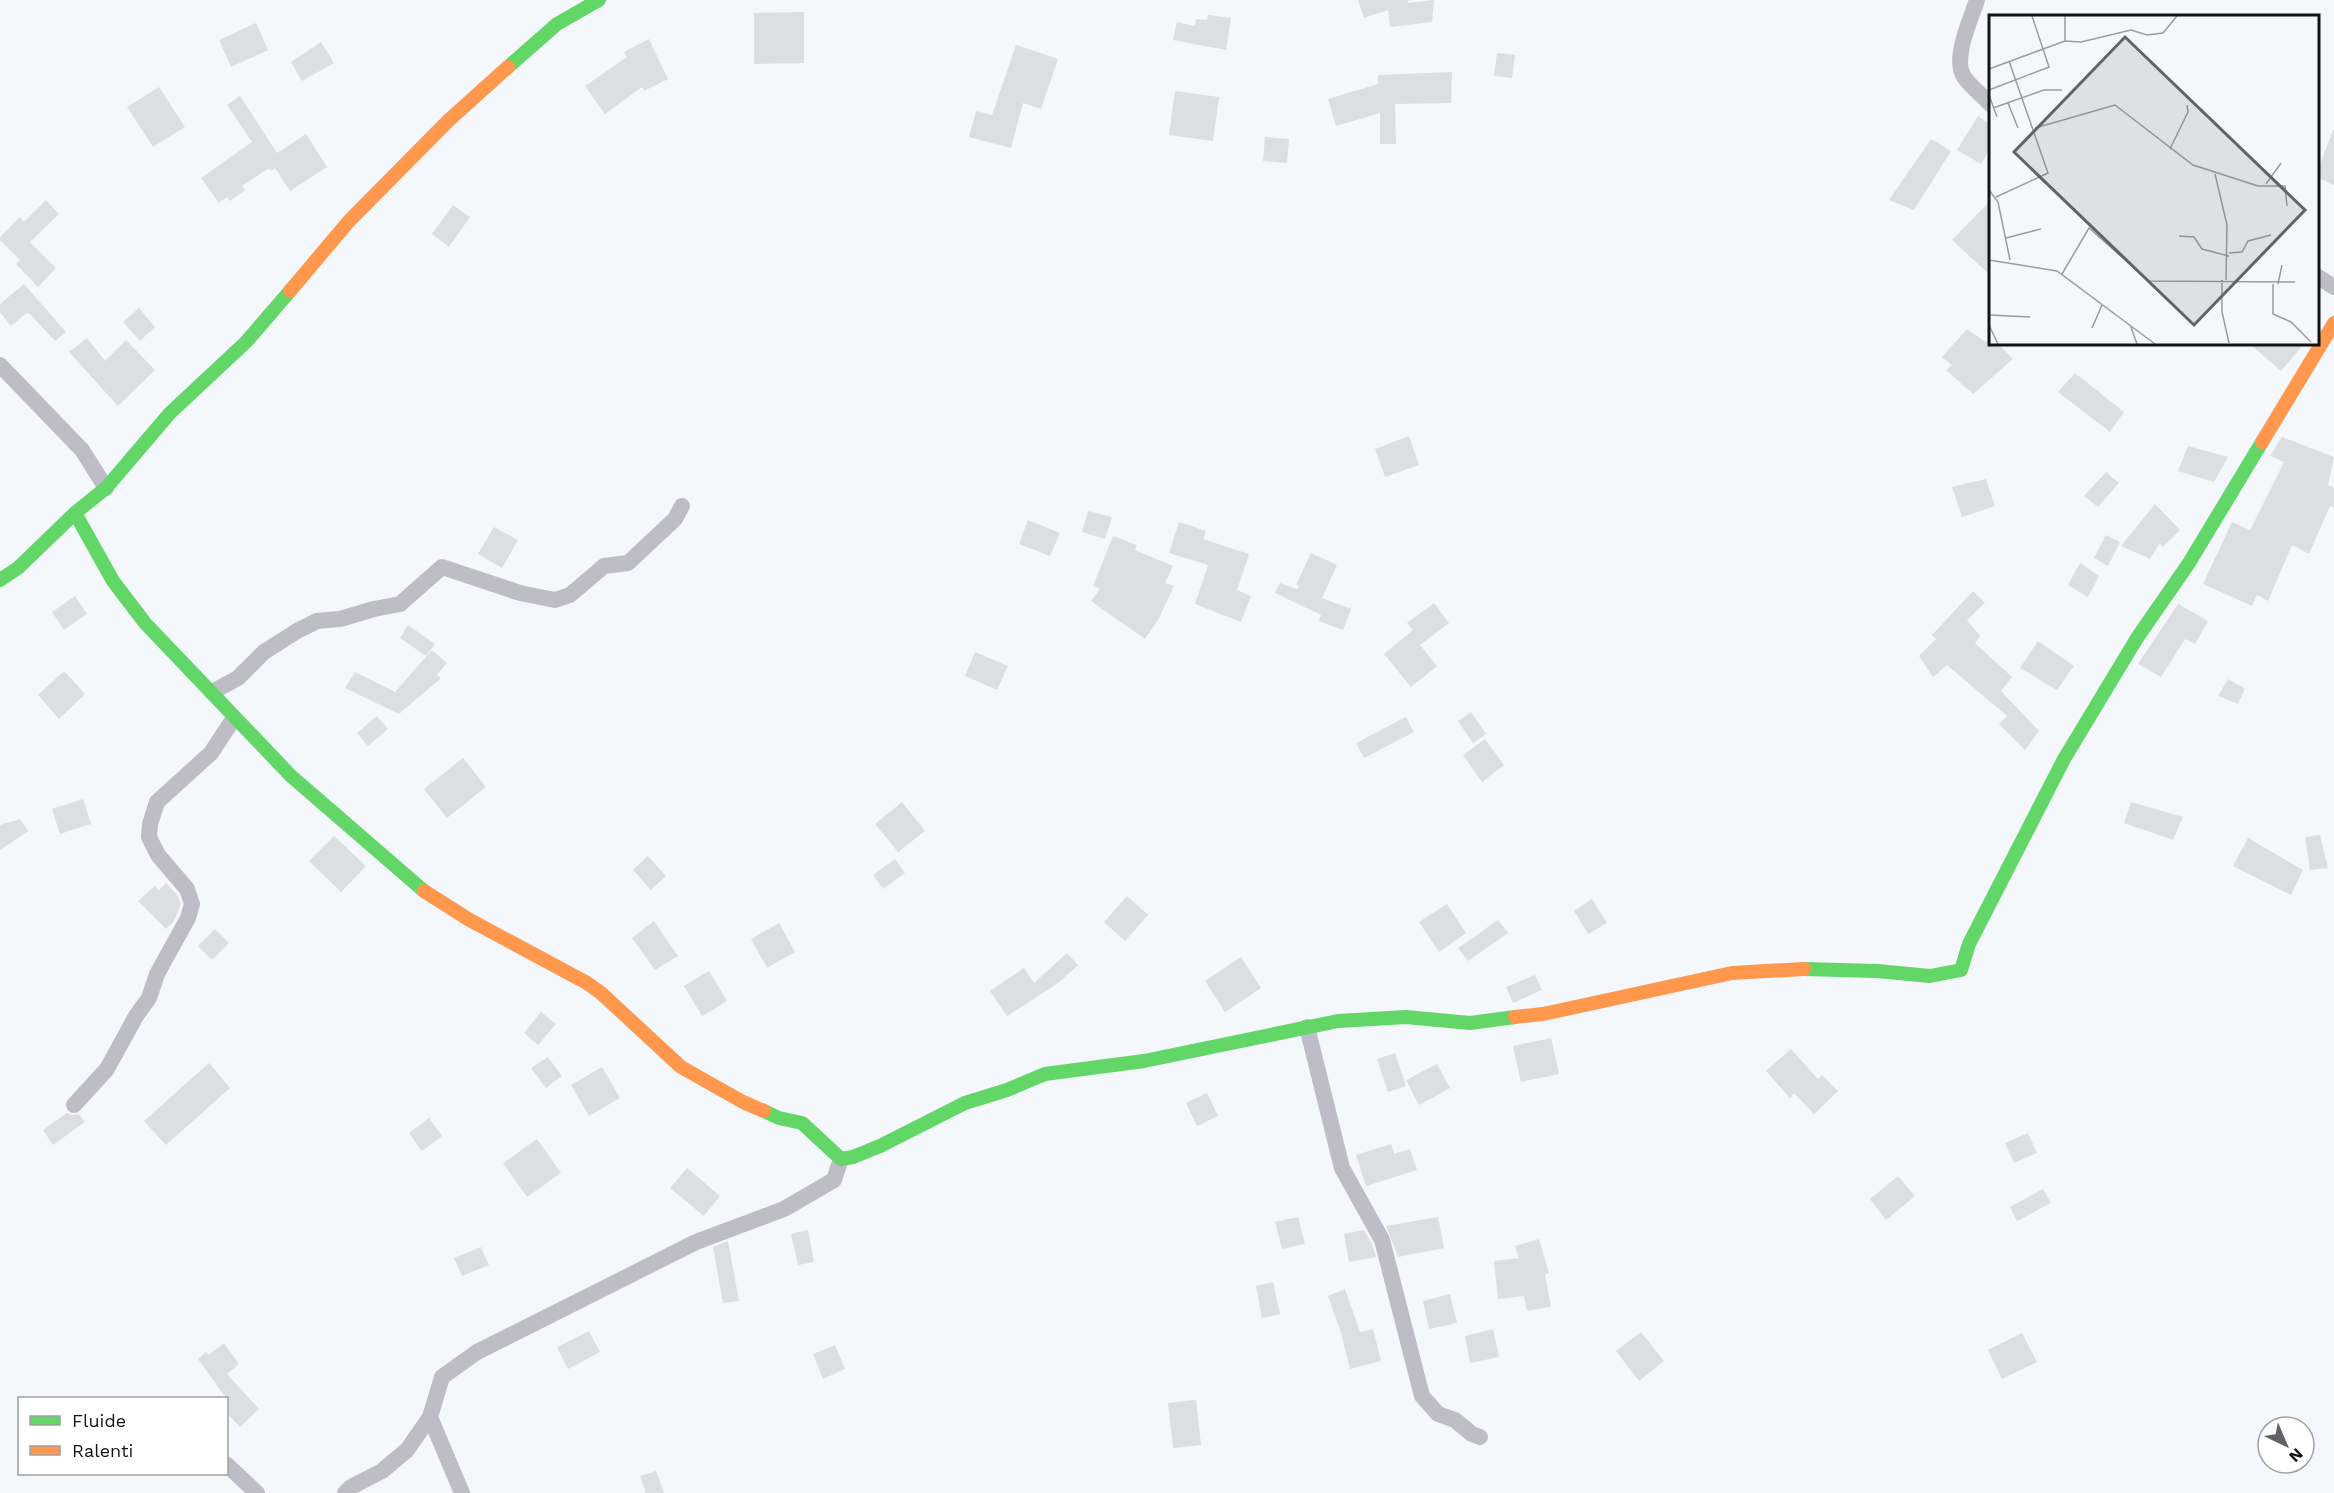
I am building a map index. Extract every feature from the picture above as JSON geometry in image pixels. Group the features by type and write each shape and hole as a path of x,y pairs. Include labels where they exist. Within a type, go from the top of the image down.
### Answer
{"street":[{"path":"0,580 18,568 75,513 106,488 170,413 246,342 349,221 449,120 557,24 598,0"},
{"path":"1977,0 1961,51 1960,67 1967,81 1989,103"},
{"path":"2319,279 2334,287"},
{"path":"841,1159 853,1157 880,1146 965,1103 1007,1090 1045,1074 1144,1061 1338,1021 1406,1017 1470,1023 1498,1021 1543,1014 1732,973 1785,969 1877,971 1930,976 1961,970 1969,944 2064,759 2138,639 2195,553 2334,323"},
{"path":"0,365 82,450 106,488"},
{"path":"212,692 238,678 264,652 297,631 316,621 340,619 400,604 442,567 520,593 555,600 570,595 604,566 628,563 675,519 682,506"},
{"path":"75,513 113,581 145,623 291,776 428,892 468,920 587,983 601,993 681,1067 743,1102 779,1118 802,1123 841,1159"},
{"path":"74,1105 107,1069 136,1016 149,998 157,974 188,918 192,904 187,889 158,855 149,837 150,824 157,802 211,753 234,718"},
{"path":"1307,1027 1342,1168 1382,1240 1422,1396 1438,1414 1455,1420 1472,1434 1480,1437"},
{"path":"345,1493 351,1487 382,1471 407,1450 430,1417 442,1377 477,1352 696,1242 784,1209 834,1180 841,1159"},
{"path":"430,1417 459,1481 462,1493"},
{"path":"228,1466 257,1493"}],"building":[{"path":"1358,0 1409,0 1407,3 1434,0 1432,22 1390,27 1388,10 1364,18"},
{"path":"804,12 804,63 754,64 754,13"},
{"path":"1208,15 1231,18 1226,50 1173,40 1177,22 1195,26 1196,19 1207,20"},
{"path":"256,23 268,50 231,67 219,40"},
{"path":"649,39 668,79 644,91 642,87 605,114 585,86 627,57 624,52"},
{"path":"321,42 334,63 302,81 291,62"},
{"path":"1016,45 1058,59 1041,109 1023,103 1011,148 969,137 976,111 992,115"},
{"path":"1497,53 1515,55 1512,78 1494,76"},
{"path":"1452,72 1451,103 1395,104 1396,144 1380,144 1380,113 1336,126 1328,99 1378,84 1378,75"},
{"path":"159,87 185,127 153,147 127,107"},
{"path":"1175,91 1219,97 1213,141 1169,135"},
{"path":"240,96 277,153 306,134 327,167 290,191 275,168 271,171 269,168 242,186 245,190 230,201 227,197 219,203 201,178 252,142 227,105"},
{"path":"1978,116 1989,123 1989,151 1981,164 1957,150"},
{"path":"2334,130 2334,185 2319,178 2319,167"},
{"path":"1265,137 1289,139 1287,163 1263,161"},
{"path":"1931,139 1951,151 1914,210 1889,200"},
{"path":"46,200 59,214 30,242 56,268 38,287 16,264 20,260 0,240 0,237 20,217 24,222"},
{"path":"1989,202 1989,274 1952,240"},
{"path":"453,205 470,217 449,247 432,234"},
{"path":"24,284 66,332 55,341 28,312 11,326 0,312 0,304"},
{"path":"139,308 155,327 140,341 123,322"},
{"path":"1967,329 1986,342 1989,339 1989,345 1999,345 2013,359 1973,394 1946,370 1952,365 1942,357"},
{"path":"87,338 105,361 126,340 155,370 118,406 69,352"},
{"path":"2251,345 2303,345 2281,371"},
{"path":"2075,373 2124,412 2110,432 2058,392"},
{"path":"1409,436 1419,465 1385,477 1375,449"},
{"path":"2282,437 2334,457 2328,485 2334,488 2334,507 2330,506 2309,554 2292,545 2268,601 2257,595 2252,606 2203,584 2232,522 2250,530 2284,462 2270,456"},
{"path":"2188,446 2228,457 2214,482 2178,471"},
{"path":"2106,472 2119,483 2098,507 2084,496"},
{"path":"1986,479 1995,506 1962,517 1952,487"},
{"path":"2155,504 2180,530 2163,547 2159,544 2150,559 2121,546"},
{"path":"1088,511 1112,517 1105,539 1082,532"},
{"path":"1028,520 1060,533 1050,556 1019,544"},
{"path":"1179,522 1206,531 1203,539 1249,554 1237,590 1251,596 1241,622 1195,604 1208,565 1169,553"},
{"path":"494,527 518,540 502,568 478,554"},
{"path":"2106,535 2120,542 2108,566 2094,558"},
{"path":"1113,536 1137,545 1135,550 1173,566 1165,583 1174,586 1158,620 1145,639 1091,601 1100,589 1093,586"},
{"path":"1311,553 1337,565 1322,598 1351,609 1343,630 1319,621 1321,615 1275,593 1280,583 1297,589 1299,586 1296,585"},
{"path":"2080,563 2099,576 2088,597 2068,585"},
{"path":"1973,591 1985,603 1967,620 1980,636 1975,643 2012,677 2001,691 2039,731 2025,750 1999,724 2007,716 1947,665 1933,677 1919,656 1936,639 1932,635"},
{"path":"75,596 87,614 64,630 52,612"},
{"path":"1434,603 1449,623 1420,645 1437,666 1411,687 1384,654 1413,630 1407,623"},
{"path":"2178,604 2208,621 2195,644 2185,639 2161,677 2138,664"},
{"path":"408,625 435,644 426,656 400,638"},
{"path":"2038,641 2074,666 2057,690 2020,668"},
{"path":"432,650 447,663 437,675 441,678 399,714 345,688 355,672 395,692"},
{"path":"975,652 1008,666 997,690 965,676"},
{"path":"64,671 85,694 59,719 38,695"},
{"path":"2228,679 2245,689 2238,704 2218,696"},
{"path":"1471,712 1486,734 1473,743 1458,721"},
{"path":"377,716 388,729 368,746 357,733"},
{"path":"1406,717 1414,732 1364,758 1356,743"},
{"path":"1485,739 1504,765 1482,782 1463,755"},
{"path":"463,758 486,787 447,818 424,789"},
{"path":"83,799 91,824 60,834 52,809"},
{"path":"902,802 925,831 898,852 875,824"},
{"path":"2131,802 2183,817 2173,840 2124,823"},
{"path":"20,819 28,831 0,850 0,825"},
{"path":"2320,835 2328,868 2310,870 2305,837"},
{"path":"334,836 366,866 341,892 309,861"},
{"path":"2248,838 2303,870 2291,895 2233,866"},
{"path":"648,856 666,876 651,890 633,870"},
{"path":"895,859 905,873 883,889 873,875"},
{"path":"166,883 178,896 181,904 174,921 166,929 138,901 155,886 159,890"},
{"path":"1127,896 1148,915 1125,941 1104,922"},
{"path":"1592,899 1607,923 1588,934 1574,911"},
{"path":"1447,904 1466,933 1439,952 1419,922"},
{"path":"1498,920 1508,933 1468,961 1458,948"},
{"path":"654,921 678,956 655,970 632,938"},
{"path":"779,923 795,952 767,968 751,939"},
{"path":"215,929 229,943 212,960 198,946"},
{"path":"1067,953 1078,965 1057,984 1007,1016 990,991 1024,968 1034,983"},
{"path":"1241,957 1261,988 1225,1012 1205,981"},
{"path":"709,971 727,1001 702,1016 684,986"},
{"path":"1535,975 1542,990 1513,1003 1506,987"},
{"path":"541,1012 556,1024 538,1045 524,1033"},
{"path":"1551,1038 1559,1074 1521,1082 1513,1046"},
{"path":"1791,1049 1818,1079 1822,1075 1838,1091 1814,1114 1794,1093 1790,1098 1766,1071"},
{"path":"1395,1053 1406,1086 1388,1092 1377,1059"},
{"path":"548,1057 562,1076 546,1088 531,1068"},
{"path":"209,1063 230,1088 166,1145 144,1121"},
{"path":"1437,1064 1450,1088 1419,1105 1406,1080"},
{"path":"602,1067 620,1098 589,1116 571,1085"},
{"path":"1207,1093 1218,1116 1197,1126 1186,1103"},
{"path":"67,1113 79,1114 85,1122 53,1145 43,1130"},
{"path":"429,1118 442,1136 422,1151 409,1133"},
{"path":"2028,1133 2037,1153 2014,1163 2005,1143"},
{"path":"537,1139 561,1173 527,1197 503,1163"},
{"path":"1391,1144 1394,1154 1410,1149 1417,1170 1366,1186 1356,1155"},
{"path":"687,1168 720,1196 704,1216 670,1188"},
{"path":"1898,1176 1915,1196 1886,1220 1870,1199"},
{"path":"2043,1189 2051,1203 2017,1221 2010,1207"},
{"path":"1298,1217 1305,1244 1282,1249 1275,1222"},
{"path":"1438,1217 1444,1248 1398,1257 1386,1226"},
{"path":"808,1230 814,1262 798,1265 791,1234"},
{"path":"1364,1230 1376,1257 1349,1262 1344,1234"},
{"path":"1539,1239 1549,1273 1545,1274 1551,1307 1527,1311 1524,1296 1498,1299 1494,1261 1519,1258 1515,1246"},
{"path":"728,1241 739,1301 723,1303 713,1247"},
{"path":"481,1247 489,1265 462,1276 454,1258"},
{"path":"1273,1282 1280,1314 1262,1318 1256,1286"},
{"path":"1345,1289 1360,1332 1373,1329 1381,1361 1350,1369 1328,1296"},
{"path":"1450,1294 1457,1323 1429,1329 1423,1301"},
{"path":"1493,1329 1499,1357 1470,1363 1465,1336"},
{"path":"589,1331 600,1352 568,1369 557,1347"},
{"path":"1641,1332 1664,1361 1639,1381 1616,1351"},
{"path":"2022,1333 2037,1362 2002,1379 1988,1350"},
{"path":"224,1343 239,1364 227,1374 259,1409 240,1427 228,1414 228,1397 225,1397 198,1359 206,1352 209,1355"},
{"path":"835,1345 845,1369 823,1379 813,1354"},
{"path":"1196,1400 1201,1445 1173,1448 1168,1403"},
{"path":"656,1471 664,1493 646,1493 640,1476"}],"traffic: fast":[{"path":"508,67 557,24 599,0"},
{"path":"0,580 18,568 75,513 106,488 170,413 246,342 290,291"},
{"path":"1804,969 1877,971 1930,976 1961,970 1969,944 2064,759 2137,638 2189,563 2262,442"},
{"path":"75,513 113,581 145,623 291,776 424,891"},
{"path":"764,1111 779,1118 802,1123 841,1159 853,1157 880,1146 965,1103 1007,1090 1045,1074 1144,1061 1338,1021 1406,1017 1470,1023 1515,1017"}],"traffic: slow":[{"path":"290,291 349,221 449,120 508,67"},
{"path":"2262,442 2334,323"},
{"path":"424,891 468,919 587,983 601,993 681,1067 743,1102 764,1111"},
{"path":"1515,1017 1543,1014 1732,973 1804,969"}]}
